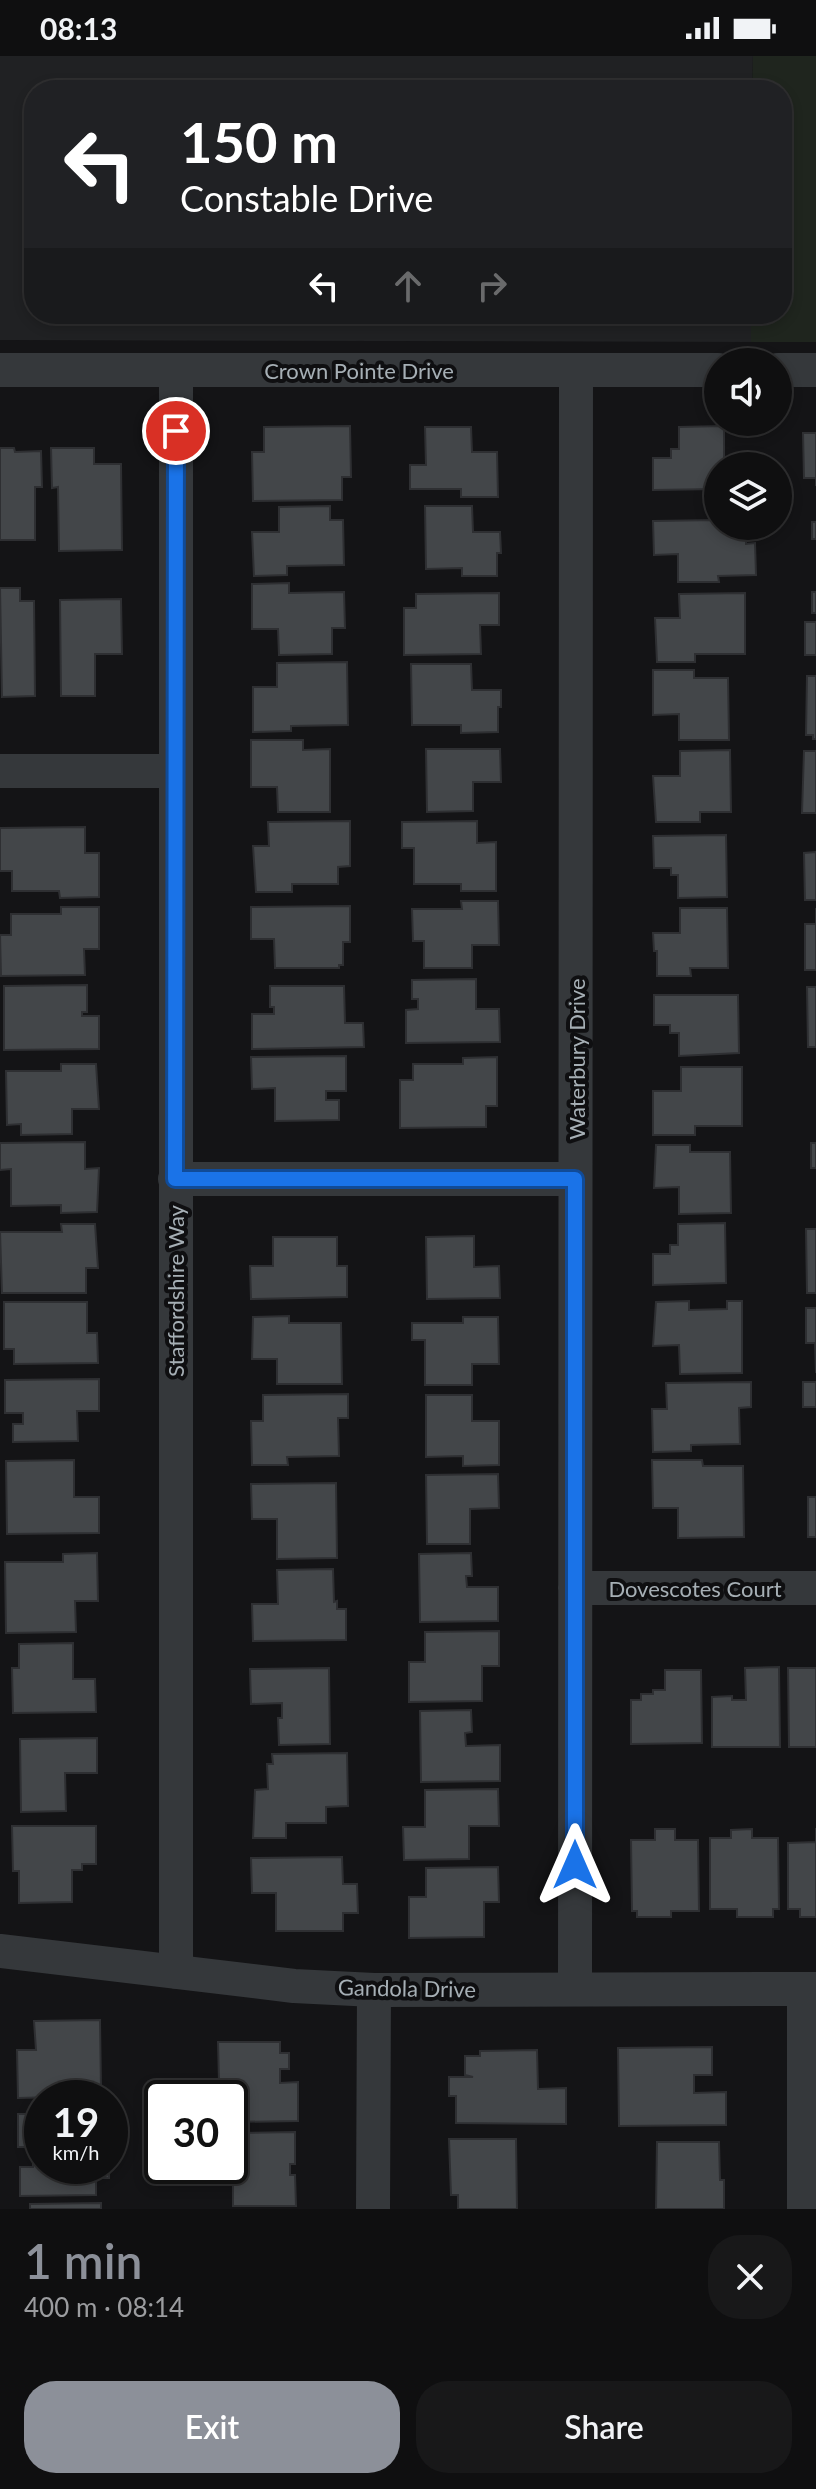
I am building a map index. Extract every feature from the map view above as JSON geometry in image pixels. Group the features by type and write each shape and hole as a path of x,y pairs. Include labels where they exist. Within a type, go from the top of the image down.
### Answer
{"street":[{"name":"Crown Pointe Drive","path":"0,370 704,370"},
{"name":"Staffordshire Way","path":"176,370 176,1972"},
{"name":"Waterbury Drive","path":"575,1989 576,370"},
{"path":"792,370 816,370"},
{"path":"0,771 175,771"},
{"path":"175,1179 575,1179"},
{"name":"Dovescotes Court","path":"575,1588 816,1588"},
{"name":"Gandola Drive","path":"0,1951 294,1986 374,1990 810,1989"},
{"path":"804,2209 810,1989"},
{"path":"373,2209 374,1990"}],"shaded area":[{"path":"0,56 753,56 752,80 24,80 24,324 751,324 751,342 0,340"},
{"path":"753,56 816,56 816,342 751,342 751,324 792,324 792,80 752,80"}],"building":[{"path":"350,426 351,477 342,477 342,500 253,501 252,452 264,452 264,427"},
{"path":"704,426 704,436 724,436 724,452 704,452 704,489 653,490 653,458 671,458 671,449 679,449 679,427"},
{"path":"425,427 471,427 472,452 497,452 498,497 461,497 461,489 410,489 410,465 426,465"},
{"path":"803,433 816,433 816,478 804,478"},
{"path":"0,448 14,448 15,452 41,451 42,487 35,487 35,540 0,540"},
{"path":"51,448 94,448 94,464 121,464 122,550 59,551 58,487 52,488"},
{"path":"330,506 330,520 343,520 344,565 287,566 287,575 254,576 252,532 279,532 279,507"},
{"path":"425,506 472,506 473,532 500,532 501,553 497,553 497,576 462,576 462,568 426,569"},
{"path":"704,520 704,540 746,540 746,544 755,543 756,575 718,576 719,582 678,582 678,554 654,555 653,521"},
{"path":"812,522 816,522 816,539 812,539"},
{"path":"289,583 289,593 344,592 345,628 332,628 332,654 279,655 278,629 252,629 252,584"},
{"path":"0,588 20,588 20,601 34,601 35,696 2,697"},
{"path":"812,592 816,592 816,613 812,613"},
{"path":"499,593 499,625 480,625 481,654 404,655 404,608 416,608 416,594"},
{"path":"745,593 745,654 695,654 695,662 657,662 655,618 680,618 679,594"},
{"path":"121,599 122,654 95,654 95,696 61,696 60,600"},
{"path":"805,622 816,622 816,655 805,655"},
{"path":"347,662 348,725 291,726 291,731 253,732 253,687 277,687 277,663"},
{"path":"411,664 471,664 472,690 501,690 498,732 461,733 461,725 412,725"},
{"path":"653,670 694,670 694,678 728,678 729,740 679,740 679,714 653,715"},
{"path":"807,676 816,676 816,739 813,735 806,735"},
{"path":"251,740 303,740 303,750 330,749 330,812 278,812 277,787 251,787"},
{"path":"426,749 500,749 501,782 473,782 473,811 427,812"},
{"path":"730,750 731,812 700,812 700,822 656,822 653,776 680,776 680,751"},
{"path":"804,751 816,751 816,813 802,813"},
{"path":"350,821 350,866 338,867 338,884 292,884 292,892 256,892 253,846 269,846 268,822"},
{"path":"477,821 477,843 496,842 496,891 461,891 461,884 414,884 414,848 402,848 402,822"},
{"path":"85,827 85,853 99,853 99,897 60,898 59,891 12,891 12,871 0,871 0,828"},
{"path":"726,835 727,897 678,898 678,875 671,875 671,868 654,868 653,836"},
{"path":"816,852 816,900 805,900 804,853"},
{"path":"461,901 498,901 499,945 472,945 472,968 424,968 424,941 413,941 412,909 462,909"},
{"path":"350,906 350,942 343,942 343,965 339,968 275,968 274,939 251,939 251,907"},
{"path":"61,907 99,907 99,949 84,949 85,975 1,976 0,935 11,935 11,914 61,914"},
{"path":"680,908 727,908 728,968 690,968 691,976 657,976 653,933 680,933"},
{"path":"805,924 816,924 816,970 805,970"},
{"path":"476,979 476,1009 499,1009 500,1042 406,1043 406,1010 418,1009 418,999 412,999 412,980"},
{"path":"87,985 87,1012 82,1012 82,1016 99,1016 99,1049 4,1050 4,986"},
{"path":"270,986 344,986 345,1023 363,1023 364,1047 252,1049 252,1014 274,1014 274,1007 270,1007"},
{"path":"807,987 816,987 816,1047 808,1047"},
{"path":"654,995 738,995 739,1053 679,1056 679,1033 670,1033 670,1025 654,1025"},
{"path":"346,1056 346,1091 326,1091 326,1100 339,1100 339,1120 275,1121 275,1088 252,1089 251,1057"},
{"path":"497,1057 497,1106 486,1106 486,1127 400,1128 400,1080 413,1080 413,1064 463,1064 463,1058"},
{"path":"61,1064 96,1064 99,1109 72,1109 72,1134 21,1135 21,1124 7,1125 6,1071 61,1071"},
{"path":"681,1067 742,1067 742,1126 695,1126 695,1135 653,1135 653,1091 681,1091"},
{"path":"85,1142 85,1169 99,1168 97,1212 61,1213 61,1205 11,1206 11,1169 0,1170 0,1143"},
{"path":"811,1143 816,1143 816,1168 811,1168"},
{"path":"656,1145 690,1145 690,1152 730,1152 731,1213 679,1214 679,1187 654,1188"},
{"path":"725,1223 726,1283 653,1285 653,1254 670,1254 670,1245 678,1245 678,1224"},
{"path":"61,1224 95,1224 98,1268 86,1268 86,1293 2,1293 0,1232 62,1232"},
{"path":"806,1229 816,1229 816,1293 807,1293"},
{"path":"474,1236 474,1267 499,1266 500,1298 427,1299 426,1237"},
{"path":"273,1237 337,1237 337,1266 347,1266 347,1297 251,1299 250,1266 273,1266"},
{"path":"689,1301 689,1310 727,1309 727,1301 742,1301 742,1373 680,1374 679,1345 653,1346 656,1302"},
{"path":"4,1302 87,1302 87,1333 97,1333 98,1363 14,1364 14,1349 4,1349"},
{"path":"806,1308 816,1308 816,1373 815,1343 806,1343"},
{"path":"289,1316 289,1323 341,1323 342,1384 277,1384 277,1359 252,1359 253,1317"},
{"path":"463,1317 498,1317 499,1364 472,1364 472,1385 425,1385 425,1340 412,1340 412,1323 463,1323"},
{"path":"99,1379 99,1411 77,1411 78,1441 13,1442 13,1424 23,1424 23,1413 5,1413 5,1380"},
{"path":"751,1382 751,1407 739,1408 740,1444 691,1445 691,1451 653,1452 652,1409 667,1409 666,1383"},
{"path":"803,1382 816,1382 816,1407 803,1407"},
{"path":"348,1394 348,1418 338,1418 339,1456 287,1457 288,1465 252,1465 251,1421 263,1421 263,1395"},
{"path":"426,1395 472,1395 472,1421 499,1421 499,1465 463,1466 463,1456 426,1457"},
{"path":"74,1460 74,1497 99,1497 99,1533 7,1534 6,1461"},
{"path":"652,1460 702,1460 703,1466 743,1466 744,1537 678,1538 678,1508 653,1508"},
{"path":"498,1474 499,1508 470,1509 470,1544 427,1544 426,1475"},
{"path":"336,1483 337,1558 277,1559 277,1519 252,1519 251,1484"},
{"path":"808,1497 816,1497 816,1537 808,1537"},
{"path":"97,1553 98,1601 75,1601 76,1632 6,1633 5,1562 63,1562 63,1554"},
{"path":"471,1553 472,1576 466,1576 467,1587 498,1587 498,1621 420,1622 419,1554"},
{"path":"333,1569 334,1602 337,1601 337,1609 346,1609 346,1640 253,1641 252,1604 278,1604 277,1570"},
{"path":"499,1631 499,1666 482,1666 482,1701 409,1702 409,1662 425,1662 425,1632"},
{"path":"73,1643 73,1679 95,1679 96,1712 13,1713 12,1668 19,1668 19,1644"},
{"path":"779,1667 780,1747 712,1747 712,1697 732,1696 732,1700 746,1700 745,1668"},
{"path":"329,1668 330,1744 279,1745 278,1718 282,1718 282,1703 251,1704 250,1669"},
{"path":"788,1668 816,1668 816,1747 789,1747"},
{"path":"665,1670 701,1670 702,1743 631,1744 631,1700 641,1700 641,1694 653,1694 653,1690 665,1690"},
{"path":"471,1710 472,1732 465,1733 466,1746 500,1745 500,1781 421,1782 420,1711"},
{"path":"97,1738 97,1773 65,1773 66,1811 21,1812 20,1739"},
{"path":"347,1753 348,1806 326,1807 326,1823 286,1823 286,1838 253,1838 255,1790 268,1789 267,1764 273,1764 272,1754"},
{"path":"498,1789 499,1826 469,1826 469,1859 404,1860 403,1827 425,1827 425,1790"},
{"path":"12,1826 96,1826 96,1864 82,1864 82,1870 72,1870 72,1902 19,1903 19,1871 13,1871"},
{"path":"655,1829 675,1829 675,1840 698,1840 699,1911 671,1911 671,1917 637,1917 637,1911 632,1911 631,1840 655,1840"},
{"path":"752,1829 752,1838 778,1838 779,1909 773,1909 773,1917 737,1917 737,1909 710,1909 710,1838 731,1838 731,1830"},
{"path":"816,1842 816,1917 800,1917 800,1909 788,1909 788,1843"},
{"path":"342,1857 343,1884 357,1884 358,1913 343,1913 343,1931 276,1931 276,1893 252,1893 251,1858"},
{"path":"498,1867 499,1902 484,1902 484,1937 409,1938 409,1897 426,1897 426,1868"},
{"path":"100,2020 101,2080 24,2080 24,2098 18,2098 17,2050 36,2050 34,2021"},
{"path":"218,2042 280,2042 280,2053 289,2053 289,2069 280,2069 280,2083 298,2082 298,2121 248,2122 248,2080 219,2080"},
{"path":"712,2047 712,2075 694,2075 694,2093 726,2092 726,2125 619,2126 618,2048"},
{"path":"537,2050 538,2089 566,2088 566,2124 456,2123 456,2096 449,2096 449,2077 473,2077 465,2075 465,2056 480,2056 480,2051"},
{"path":"18,2114 24,2114 24,2147 18,2147"},
{"path":"295,2132 295,2164 290,2164 290,2175 295,2175 296,2206 233,2206 233,2184 248,2184 248,2133"},
{"path":"449,2139 516,2139 517,2209 458,2209 458,2195 451,2195"},
{"path":"657,2142 719,2142 724,2209 656,2209"},
{"path":"20,2167 24,2167 24,2184 96,2184 96,2195 20,2196"},
{"path":"101,2203 101,2209 30,2209 30,2204"}],"route":[{"path":"176,431 175,1179 575,1179 575,1865"}]}
